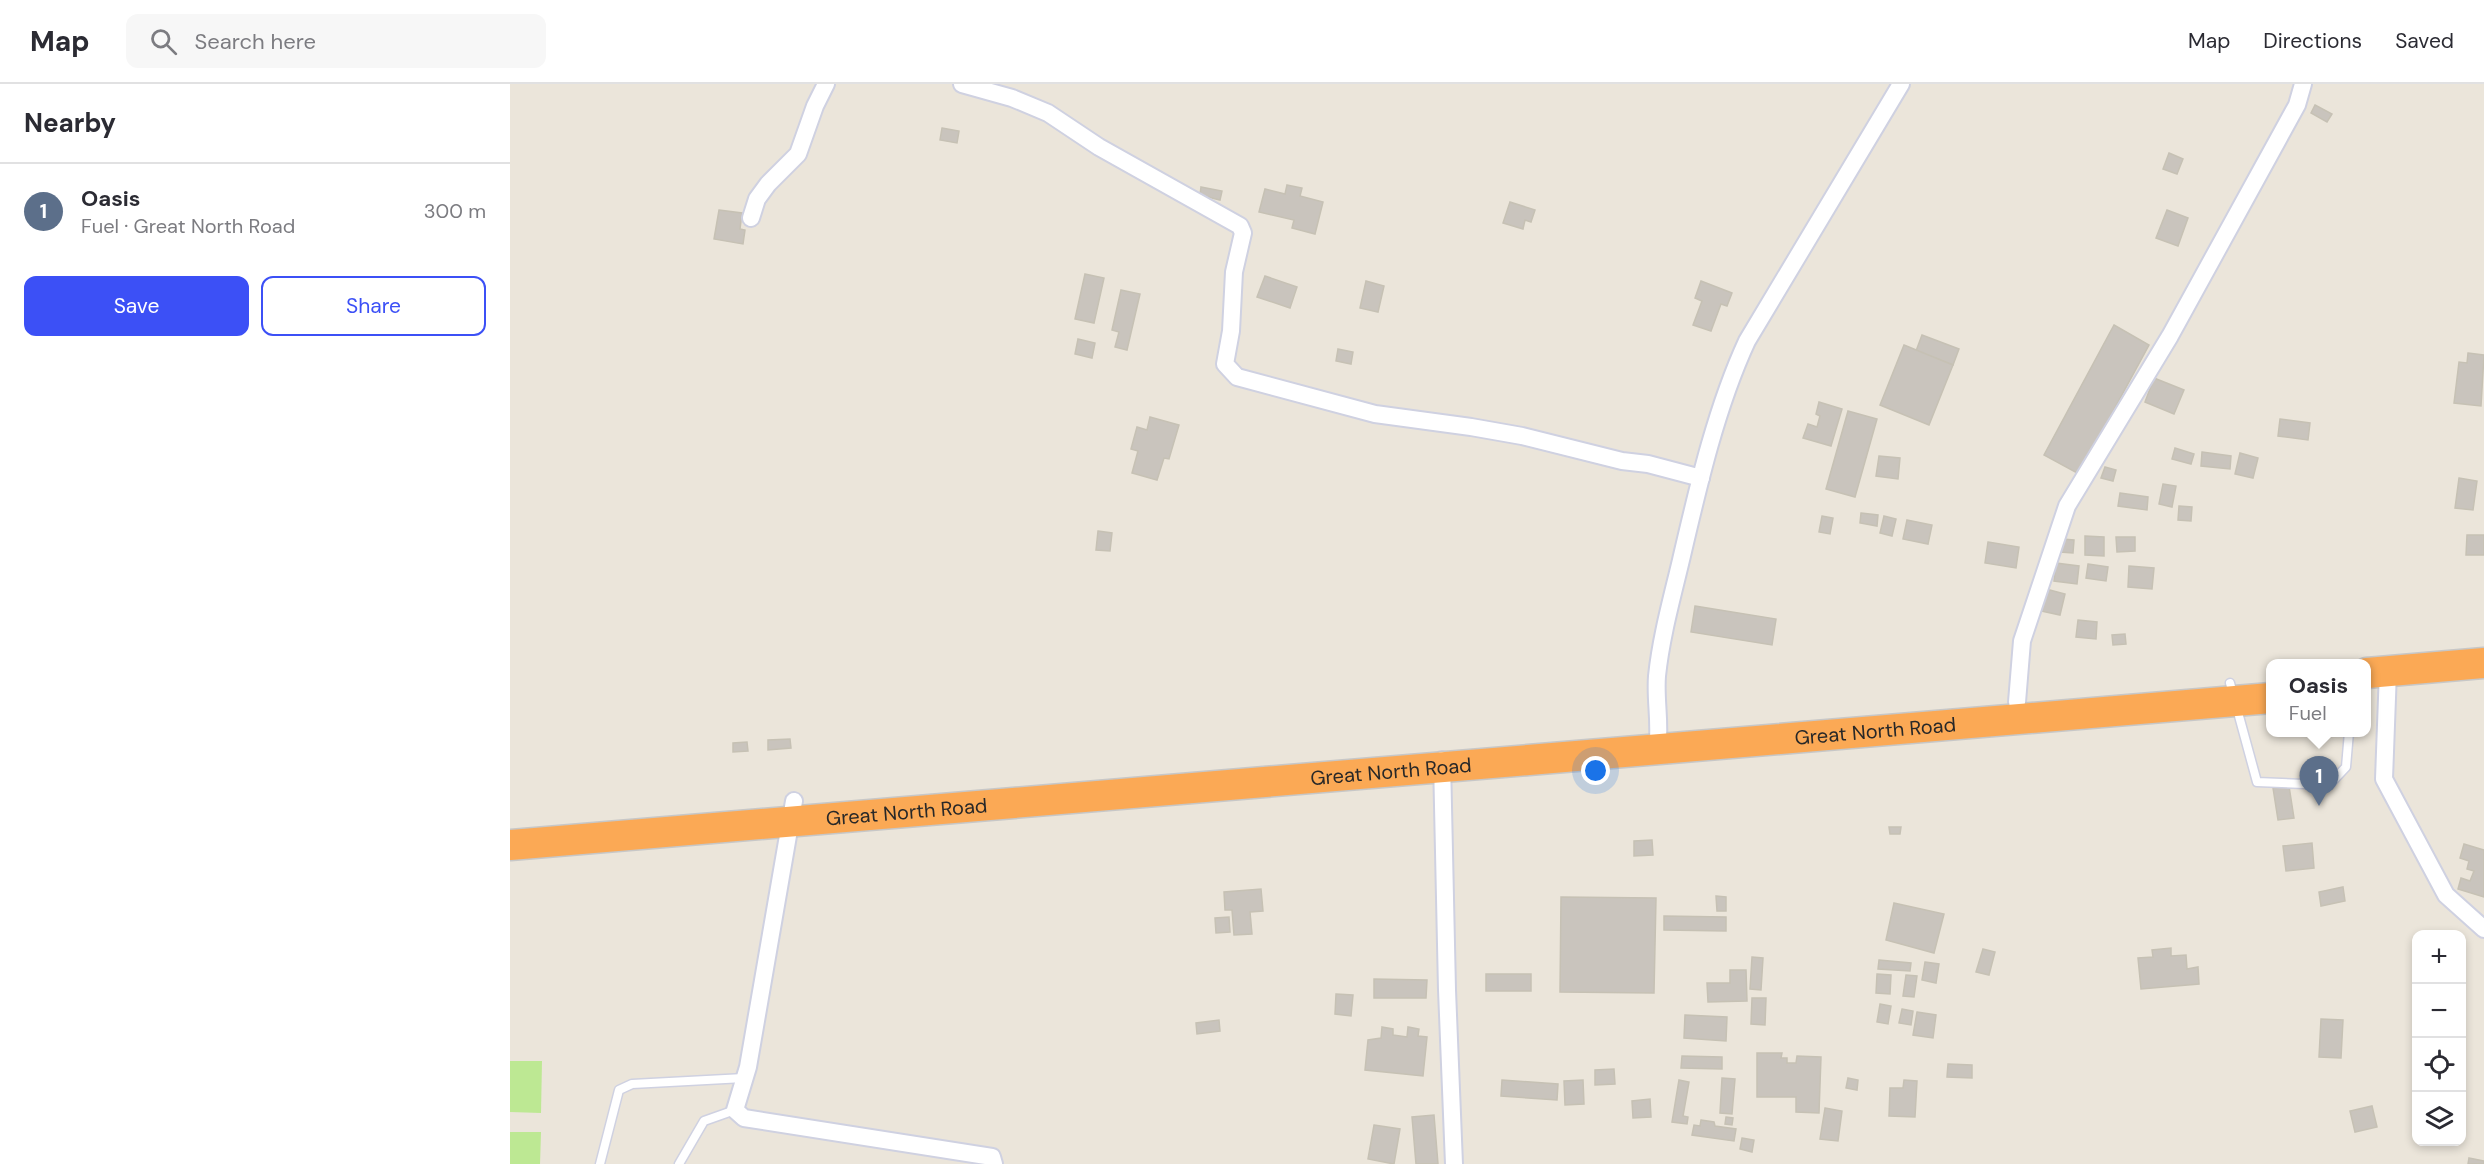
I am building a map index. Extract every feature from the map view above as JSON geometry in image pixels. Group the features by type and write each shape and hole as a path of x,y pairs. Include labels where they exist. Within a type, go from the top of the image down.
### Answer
{"highway":[{"path":"2377,681 2484,663"},
{"path":"2377,681 2484,681"},
{"name":"Great North Road","path":"510,845 793,811 1117,781 1442,761 2231,692 2266,682"},
{"name":"Great North Road","path":"1658,742 2017,702 2231,692 2266,697"},
{"name":"Great North Road","path":"510,825 793,811"}],"street":[{"path":"751,218 757,199 768,184 798,154 815,106 826,84"},
{"path":"962,84 1031,105 1048,113 1099,147 1240,226 1243,233 1234,272 1232,322 1225,364 1237,377 1376,414 1522,436 1701,478"},
{"path":"1658,742 1656,697 1663,638 1701,478 1735,368 1747,340 1900,84"},
{"path":"2017,702 2022,641 2067,506 2182,315 2297,105 2303,84"},
{"path":"2377,681 2384,779 2446,895 2484,929"},
{"path":"1442,761 1447,990 1454,1164"},
{"path":"793,811 744,1078 735,1110 744,1118 992,1157 994,1164"}],"lane":[{"path":"2231,692 2257,782 2329,785 2346,767 2349,737"},
{"path":"600,1164 619,1090 632,1084 744,1078"},
{"path":"679,1164 704,1121 735,1110"}],"green space":[{"path":"510,1061 542,1061 541,1113 510,1112"},
{"path":"510,1132 541,1132 540,1164 510,1164"}],"building":[{"path":"2315,105 2332,114 2327,122 2311,113"},
{"path":"942,128 959,131 957,143 940,140"},
{"path":"2169,153 2183,159 2177,174 2163,169"},
{"path":"1287,185 1302,188 1300,196 1323,202 1315,234 1292,228 1294,220 1259,212 1265,189 1285,194"},
{"path":"1201,187 1222,191 1220,200 1200,195"},
{"path":"1510,202 1535,210 1531,222 1525,220 1523,229 1503,223"},
{"path":"719,210 742,213 740,229 745,230 743,244 714,239"},
{"path":"2167,210 2188,218 2178,246 2156,238"},
{"path":"1085,274 1104,278 1094,323 1075,319"},
{"path":"1265,276 1297,287 1290,308 1257,297"},
{"path":"1366,281 1384,286 1378,312 1360,308"},
{"path":"1701,281 1732,293 1727,306 1721,304 1711,331 1693,325 1702,301 1695,298"},
{"path":"1121,290 1140,294 1127,350 1115,347 1119,332 1112,330"},
{"path":"2114,325 2149,345 2079,474 2044,455"},
{"path":"1922,335 1959,349 1953,365 1916,351"},
{"path":"1078,339 1095,343 1092,358 1075,354"},
{"path":"1904,345 1953,365 1929,425 1880,405"},
{"path":"1338,349 1353,352 1351,364 1336,361"},
{"path":"2468,353 2484,355 2481,406 2454,403 2459,362 2467,363"},
{"path":"2154,378 2184,390 2174,414 2145,402"},
{"path":"1819,402 1842,409 1831,446 1803,438 1808,424 1817,427 1820,416 1816,414"},
{"path":"1848,411 1877,419 1855,497 1826,489"},
{"path":"1150,417 1179,425 1169,459 1164,458 1157,480 1132,473 1138,451 1131,449 1137,427 1147,430"},
{"path":"2280,419 2310,423 2308,440 2278,436"},
{"path":"2175,448 2194,454 2191,464 2172,459"},
{"path":"2202,452 2231,456 2230,469 2201,466"},
{"path":"2240,453 2258,458 2253,478 2235,474"},
{"path":"1879,456 1900,458 1898,479 1876,476"},
{"path":"2105,467 2116,470 2113,481 2101,478"},
{"path":"2459,478 2477,481 2473,510 2455,508"},
{"path":"2163,484 2176,486 2172,507 2159,504"},
{"path":"2120,493 2148,497 2147,510 2118,506"},
{"path":"2179,506 2192,507 2191,521 2178,520"},
{"path":"1861,513 1878,515 1877,526 1860,523"},
{"path":"1822,516 1833,518 1830,534 1819,532"},
{"path":"1884,516 1896,519 1892,536 1880,533"},
{"path":"1907,520 1932,525 1928,544 1903,539"},
{"path":"1098,531 1112,533 1110,551 1096,550"},
{"path":"2467,535 2484,535 2484,555 2466,555"},
{"path":"2085,536 2104,537 2104,556 2085,555"},
{"path":"2116,537 2135,537 2135,551 2117,552"},
{"path":"2062,539 2074,540 2073,553 2060,552"},
{"path":"1988,542 2019,547 2016,568 1985,563"},
{"path":"2056,563 2079,566 2077,584 2054,581"},
{"path":"2088,564 2108,567 2106,581 2086,578"},
{"path":"2129,566 2154,568 2152,589 2128,587"},
{"path":"2046,589 2065,594 2060,615 2041,611"},
{"path":"1695,606 1776,619 1772,645 1691,632"},
{"path":"2078,620 2097,622 2096,639 2076,637"},
{"path":"2125,634 2126,644 2113,645 2112,635"},
{"path":"790,739 791,748 768,750 768,740"},
{"path":"747,742 748,751 733,752 733,743"},
{"path":"2289,786 2294,818 2278,820 2273,788"},
{"path":"1889,827 1901,827 1900,834 1890,834"},
{"path":"1652,840 1653,855 1634,856 1634,841"},
{"path":"2312,843 2314,868 2286,871 2283,846"},
{"path":"2464,844 2484,850 2484,897 2458,889 2461,878 2470,881 2474,871 2467,869 2469,861 2460,858"},
{"path":"2343,887 2345,901 2321,906 2319,892"},
{"path":"1261,889 1263,911 1250,912 1252,934 1234,935 1232,910 1225,910 1224,892"},
{"path":"1716,896 1726,897 1726,911 1717,911"},
{"path":"1561,897 1656,898 1654,993 1560,992"},
{"path":"1894,903 1944,914 1934,953 1886,940"},
{"path":"1664,916 1726,917 1726,931 1664,930"},
{"path":"1229,917 1230,932 1216,933 1215,918"},
{"path":"2171,948 2171,956 2186,955 2187,969 2198,967 2199,984 2141,989 2138,958 2153,957 2152,950"},
{"path":"1983,949 1995,952 1989,975 1976,972"},
{"path":"1752,957 1763,958 1761,990 1750,989"},
{"path":"1879,960 1911,963 1910,971 1878,969"},
{"path":"1925,962 1939,964 1936,983 1922,980"},
{"path":"1730,970 1746,970 1747,1001 1708,1002 1707,983 1730,983"},
{"path":"1486,974 1531,974 1531,991 1486,991"},
{"path":"1877,974 1891,975 1890,994 1876,993"},
{"path":"1906,975 1917,976 1914,997 1903,996"},
{"path":"1374,979 1427,980 1426,998 1374,998"},
{"path":"1336,994 1353,995 1351,1016 1335,1014"},
{"path":"1752,998 1766,998 1765,1025 1751,1024"},
{"path":"1880,1004 1891,1006 1888,1024 1877,1022"},
{"path":"1902,1009 1913,1011 1911,1025 1899,1023"},
{"path":"1917,1012 1936,1015 1933,1038 1913,1035"},
{"path":"1685,1015 1727,1017 1726,1041 1684,1038"},
{"path":"2321,1019 2343,1020 2341,1058 2319,1057"},
{"path":"1219,1020 1220,1031 1197,1034 1196,1023"},
{"path":"1382,1027 1393,1029 1393,1035 1407,1037 1408,1027 1419,1029 1418,1036 1427,1037 1423,1076 1365,1070 1368,1040 1381,1038"},
{"path":"1757,1053 1782,1053 1781,1058 1787,1058 1787,1063 1796,1063 1797,1056 1821,1057 1819,1113 1796,1112 1796,1097 1757,1097"},
{"path":"1682,1056 1722,1057 1722,1069 1681,1068"},
{"path":"1948,1064 1972,1065 1972,1078 1947,1077"},
{"path":"1614,1069 1615,1084 1595,1085 1595,1070"},
{"path":"1722,1078 1735,1079 1732,1114 1720,1113"},
{"path":"1848,1078 1858,1080 1857,1090 1846,1088"},
{"path":"1502,1080 1558,1084 1557,1100 1501,1096"},
{"path":"1583,1080 1584,1104 1565,1105 1564,1081"},
{"path":"1679,1080 1689,1082 1683,1116 1688,1117 1687,1124 1672,1122"},
{"path":"1904,1080 1917,1081 1915,1117 1889,1116 1890,1088 1903,1088"},
{"path":"1650,1099 1651,1117 1633,1118 1632,1101"},
{"path":"2372,1106 2377,1127 2355,1132 2350,1111"},
{"path":"1825,1108 1842,1111 1838,1141 1820,1139"},
{"path":"1434,1115 1438,1164 1416,1164 1412,1117"},
{"path":"1726,1117 1733,1118 1732,1125 1725,1124"},
{"path":"1701,1120 1714,1122 1715,1126 1736,1129 1734,1141 1692,1135 1694,1125 1700,1126"},
{"path":"1374,1125 1400,1129 1394,1164 1368,1159"},
{"path":"1742,1138 1754,1140 1752,1152 1740,1149"},
{"path":"2469,1158 2484,1161 2484,1164 2468,1164"}],"place":[{"name":"Oasis","path":"2319,806"}]}
